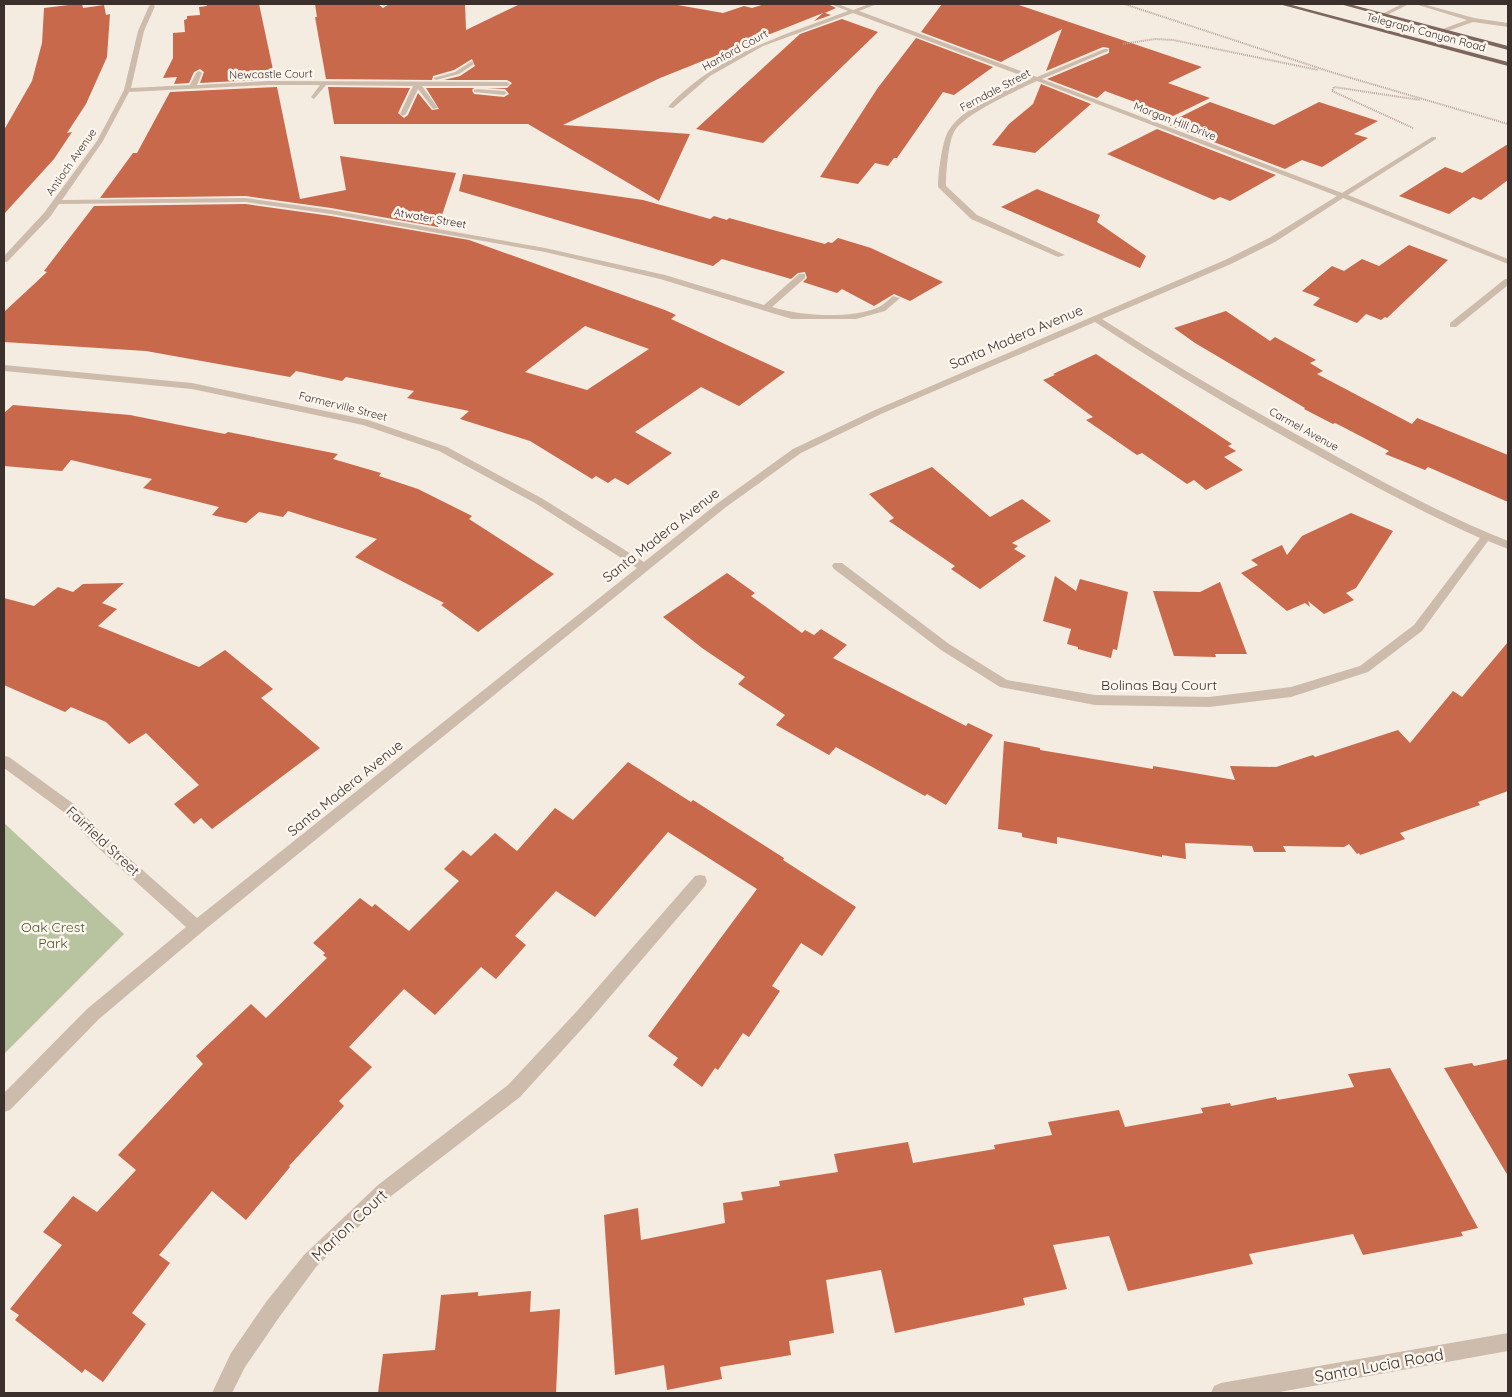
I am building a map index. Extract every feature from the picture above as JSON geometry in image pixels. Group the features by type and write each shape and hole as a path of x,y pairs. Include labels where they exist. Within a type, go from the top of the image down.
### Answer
{"main road":[{"name":"Telegraph Canyon Road","path":"1282,4 1508,64"},
{"name":"Telegraph Canyon Road","path":"1343,4 1508,48"}],"street":[{"name":"Morgan Hill Drive","path":"833,4 1344,196 1508,262"},
{"name":"Hanford Court","path":"671,107 708,75 761,45 874,4"},
{"path":"1383,15 1406,4"},
{"path":"1418,4 1473,20 1508,25"},
{"name":"Antioch Avenue","path":"4,260 56,202 100,141 126,90 141,30 152,6"},
{"path":"1442,31 1473,20"},
{"name":"Ferndale Street","path":"1061,255 974,216 942,188 951,130 965,115 1036,79 1106,50"},
{"path":"417,83 457,74 472,63"},
{"path":"193,86 198,72"},
{"name":"Newcastle Court","path":"126,90 268,83 417,83"},
{"path":"417,83 507,84"},
{"path":"417,83 441,89 504,93"},
{"path":"417,83 435,108"},
{"path":"404,114 417,83"},
{"path":"314,97 324,84"},
{"name":"Santa Madera Avenue","path":"4,1104 93,1014 197,927 722,505 797,451 878,412 1228,262 1272,240 1434,138"},
{"name":"Atwater Street","path":"56,202 246,200 331,212 545,250 662,277 792,316 856,316 882,309 896,298"},
{"path":"765,309 802,276"},
{"path":"1453,325 1508,281"},
{"name":"Carmel Avenue","path":"1096,320 1153,357 1287,434 1380,484 1486,537 1508,545"},
{"name":"Farmerville Street","path":"4,368 192,386 365,422 443,449 539,501 644,567"},
{"name":"Bolinas Bay Court","path":"838,566 946,647 1004,684 1094,700 1208,702 1291,692 1364,669 1418,628 1486,537"},
{"name":"Fairfield Street","path":"4,761 70,809 100,841 197,927"},
{"name":"Marion Court","path":"222,1393 238,1360 273,1308 310,1262 384,1191 514,1091 579,1020 700,881"},
{"name":"Santa Lucia Road","path":"1221,1393 1508,1342"}],"path":[{"path":"1124,4 1334,73 1508,124"},
{"path":"1106,50 1133,41 1173,40 1334,73"},
{"path":"1431,101 1334,87 1332,91 1390,116 1434,138"}],"green space":[{"name":"Oak Crest Park","path":"4,823 124,934 4,1054"}],"building":[{"path":"82,4 83,8 104,5 106,15 110,14 107,57 86,104 67,133 72,132 54,159 4,214 4,130 32,81 42,43 44,8"},
{"path":"206,4 259,4 275,79 200,83 204,72 200,69 194,72 189,83 174,84 177,77 163,78 173,58 173,33 185,32 184,20 187,19 187,16 200,15 199,7 207,6"},
{"path":"315,4 378,4 383,8 389,4 465,4 466,30 520,4 672,4 723,13 744,6 752,8 765,4 828,4 836,8 825,13 831,15 814,21 823,13 660,78 563,125 690,134 659,201 528,124 334,124 328,87 410,88 398,113 404,118 408,115 418,93 432,110 439,109 426,88 474,88 472,90 474,94 504,97 509,94 505,89 487,88 507,88 512,83 507,80 444,80 460,76 475,66 472,59 454,70 433,76 432,80 326,79 315,17 317,17"},
{"path":"942,4 1016,4 1202,67 1168,83 1210,98 1173,116 1105,91 1097,98 1047,79 1109,53 1109,48 1103,47 1046,71 1062,29 1001,62 921,32"},
{"path":"842,19 878,32 763,143 696,129 800,34"},
{"path":"916,38 993,67 954,95 943,92 897,158 894,158 888,166 875,163 858,184 820,177 877,89"},
{"path":"1041,84 1091,104 1035,153 992,145 1009,124 1033,104"},
{"path":"277,87 300,199 346,190 340,156 456,173 438,227 331,208 246,196 100,198 133,153 137,153 170,92"},
{"path":"1210,102 1274,125 1319,102 1378,121 1354,134 1368,138 1322,167 1302,160 1285,169 1166,124"},
{"path":"1157,129 1276,175 1230,201 1220,197 1214,200 1107,154"},
{"path":"1508,144 1508,180 1481,200 1473,197 1449,214 1399,196 1445,167 1462,173"},
{"path":"463,174 643,200 710,219 714,216 727,220 729,218 825,244 828,242 832,243 838,238 871,248 943,282 910,301 894,294 874,306 842,289 837,293 803,282 807,278 805,272 798,273 791,279 722,259 713,266 459,191"},
{"path":"1037,189 1100,215 1097,222 1146,256 1140,268 1001,207"},
{"path":"246,204 331,216 469,240 665,310 676,315 671,319 785,372 739,406 701,387 635,432 672,453 628,485 615,478 608,483 596,476 592,479 530,441 460,419 469,411 407,398 414,391 346,377 342,381 296,371 290,377 146,351 4,342 4,312 47,272 44,271 94,206","holes":["585,326 649,349 587,390 525,372"]},
{"path":"1409,245 1448,260 1387,318 1385,317 1381,320 1366,314 1357,323 1313,305 1320,298 1302,291 1332,266 1344,271 1362,259 1379,266"},
{"path":"1226,311 1270,341 1275,337 1316,360 1310,363 1323,371 1317,374 1412,424 1417,418 1508,455 1508,502 1428,467 1425,470 1385,454 1389,451 1304,409 1195,343 1174,328"},
{"path":"1096,354 1232,444 1228,446 1236,451 1224,457 1243,470 1206,490 1194,480 1187,484 1142,453 1137,455 1086,420 1093,417 1043,380"},
{"path":"13,405 130,415 338,454 333,459 381,473 379,476 418,489 472,516 469,519 554,574 478,632 441,605 444,603 355,557 377,539 288,511 283,517 259,512 246,523 212,515 219,507 143,488 152,479 71,460 62,471 4,466 4,413"},
{"path":"932,467 990,517 1022,499 1051,521 1012,543 1018,546 1014,549 1026,556 980,589 951,569 955,566 889,521 894,518 869,494"},
{"path":"1351,513 1393,531 1356,588 1346,593 1354,600 1324,614 1308,601 1310,607 1305,603 1287,611 1241,573 1258,565 1251,560 1282,545 1287,555 1302,536"},
{"path":"727,573 755,593 751,596 802,633 805,630 814,635 821,629 847,645 833,658 966,726 968,723 993,735 946,805 927,794 925,796 836,747 829,755 776,725 785,715 738,684 745,677 702,648 663,617"},
{"path":"1055,576 1076,591 1080,579 1128,592 1117,650 1113,649 1111,658 1067,644 1071,629 1043,621"},
{"path":"1220,582 1247,654 1215,654 1216,657 1174,656 1153,591 1200,592"},
{"path":"124,583 102,603 117,609 98,626 199,667 225,650 273,689 261,698 320,748 212,829 201,818 194,824 174,804 199,785 146,733 129,744 106,722 71,707 65,712 4,685 4,598 34,606 58,587 73,592 83,584"},
{"path":"1508,642 1508,791 1478,802 1480,805 1400,833 1405,839 1360,855 1349,844 1344,847 1283,846 1286,852 1254,852 1252,846 1185,843 1186,859 1162,855 1162,857 1057,837 1057,844 1022,837 1022,833 998,829 1004,741 1040,748 1040,750 1153,769 1153,766 1235,780 1230,766 1276,767 1313,755 1315,757 1398,730 1410,743 1453,691 1462,697"},
{"path":"628,762 691,802 693,800 856,907 822,956 801,943 772,986 780,991 749,1037 743,1033 718,1070 715,1068 702,1087 673,1065 678,1058 648,1036 757,889 668,832 595,917 556,891 515,936 526,945 496,979 481,967 435,1015 404,989 349,1047 372,1067 339,1101 344,1106 289,1166 246,1220 212,1191 159,1255 170,1263 132,1313 146,1324 103,1382 85,1369 82,1373 15,1320 19,1315 10,1309 62,1245 43,1232 73,1196 97,1212 136,1170 118,1155 203,1064 196,1056 251,1004 266,1018 327,958 323,955 325,953 313,943 360,898 372,907 375,904 409,931 459,881 444,869 463,850 471,856 495,833 517,851 555,808 573,820"},
{"path":"1508,1059 1508,1176 1444,1068 1472,1063 1474,1066"},
{"path":"1390,1068 1478,1228 1461,1232 1463,1236 1363,1255 1353,1234 1249,1254 1253,1264 1128,1291 1109,1236 1053,1245 1067,1289 1023,1298 1025,1305 895,1333 881,1270 826,1280 834,1333 789,1341 791,1355 720,1367 722,1379 667,1390 664,1365 615,1375 604,1215 638,1208 641,1240 725,1223 723,1203 743,1200 741,1192 780,1186 779,1181 838,1172 834,1154 908,1142 913,1163 995,1149 994,1145 1052,1135 1048,1122 1119,1110 1125,1127 1203,1113 1201,1108 1230,1103 1231,1106 1276,1097 1277,1100 1354,1087 1348,1074"},
{"path":"531,1291 530,1312 560,1309 556,1393 378,1393 383,1354 435,1350 441,1295 478,1292 478,1296"}]}
